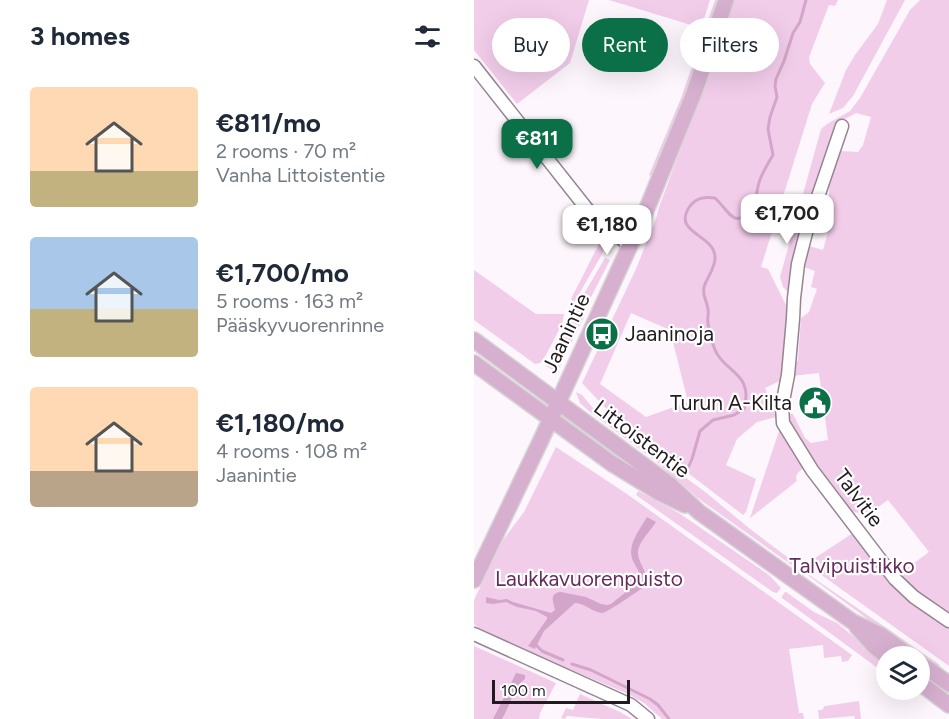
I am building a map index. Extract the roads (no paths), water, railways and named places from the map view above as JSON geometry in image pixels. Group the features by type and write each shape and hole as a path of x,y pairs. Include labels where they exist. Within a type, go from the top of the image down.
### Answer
{"main road":[{"name":"Jaanintie","path":"474,580 630,246 669,156 726,0"},
{"name":"Littoistentie","path":"474,340 669,484 699,512 853,622 881,635 896,646"},
{"name":"Littoistentie","path":"474,363 611,463 653,489 699,512"},
{"name":"Littoistentie","path":"853,622 876,647"},
{"path":"930,670 949,684"},
{"path":"930,691 949,705"}],"street":[{"path":"474,66 587,209 630,246"},
{"name":"Talvitie","path":"842,126 807,229 798,264 788,375 782,406 783,423 812,470 895,579 914,597 949,621"},
{"path":"474,634 631,705 648,719"}],"waterway":[{"name":"Jaaninoja","path":"687,470 700,431 713,420 734,415 744,409 746,397 742,381 720,358 710,333 704,290 714,264 713,249 689,228 686,215 693,203 705,198 715,198 729,214 737,218 742,218 756,207 760,180 773,155 768,129 777,97 776,79 793,33 800,22 806,0"},
{"path":"534,643 542,651 563,660"},
{"path":"572,664 591,670 650,699 669,719"}],"place":[{"name":"Jaaninoja","path":"602,334"},
{"name":"Turun A-Kilta","path":"815,403"}],"park label":[{"name":"Talvipuistikko","path":"852,566"},
{"name":"Laukkavuorenpuisto","path":"589,579"}]}
